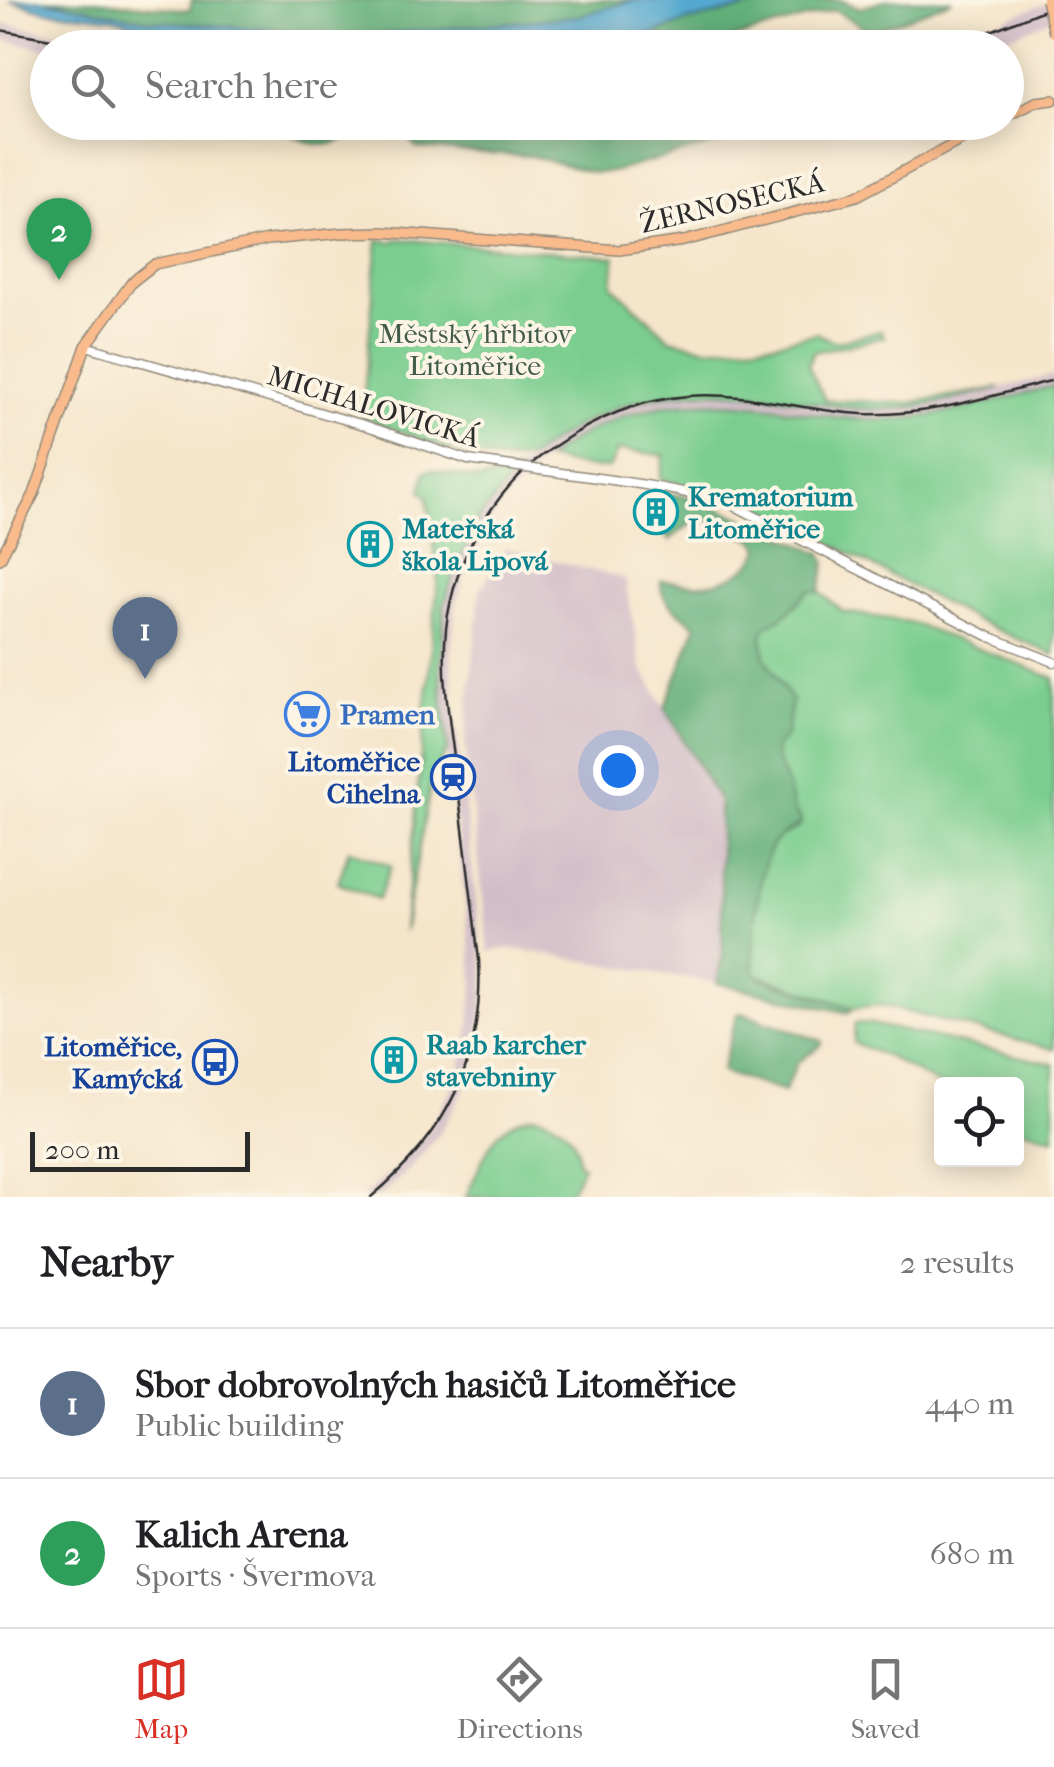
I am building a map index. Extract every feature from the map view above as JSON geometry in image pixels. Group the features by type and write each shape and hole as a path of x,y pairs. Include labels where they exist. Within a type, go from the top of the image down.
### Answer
{"main road":[{"path":"1046,0 1054,33"},
{"path":"1024,108 1054,100 1053,88"},
{"name":"ŽERNOSECKÁ","path":"0,560 34,494 86,346 132,282 155,264 268,240 342,233 382,232 619,250 684,242 857,196 961,140"}],"street":[{"name":"MICHALOVICKÁ","path":"86,346 328,414 468,460 654,486 733,505 988,636 1054,662"}],"shaded area":[{"path":"1054,0 1054,18 1024,31 976,30"},
{"path":"0,23 40,30 30,30 30,45 0,39"},
{"path":"1054,375 1054,386 906,418 840,418 702,401 646,408 583,434 537,466 508,496 487,526 464,577 455,608 451,650 485,980 479,1045 464,1090 439,1134 411,1168 379,1197 362,1197 403,1161 430,1128 454,1085 468,1042 474,981 443,708 441,628 461,554 499,489 544,446 594,415 666,393 738,392 882,409 944,402"},
{"path":"506,548 625,579 642,669 719,801 723,955 717,983 509,948 489,952 465,743 480,590"}],"green space":[{"path":"42,0 190,10 192,0 635,0 578,16 430,30 277,30 152,21"},
{"path":"782,0 840,0 860,8 887,0 953,0 876,30 868,30 835,10 764,30 663,30"},
{"path":"305,140 341,140 325,145"},
{"path":"411,140 728,140 612,172 594,173 532,156 416,148"},
{"name":"Městský hřbitov Litoměřice","path":"378,240 615,257 612,285 670,339 708,348 774,343 816,333 834,342 881,331 884,337 813,352 808,365 825,400 908,403 1000,388 895,409 842,407 745,393 679,393 648,398 589,419 530,458 491,459 469,454 362,417"},
{"path":"1054,386 1054,655 975,620 790,522 735,498 660,479 664,455 618,450 609,468 546,459 602,425 659,407 719,403 845,418 904,419"},
{"path":"517,471 477,521 444,606 440,673 448,749 432,777 404,931 438,580 427,495 421,492 425,472 482,480"},
{"path":"651,491 693,497 822,553 826,563 820,592 810,590 785,615 765,627 762,636 765,657 792,701 786,736 775,753 801,822 776,840 765,864 753,965 755,974 763,979 854,1008 848,1013 717,983 723,954 719,801 665,708 696,626 668,602 661,581 703,584 723,580 749,565 760,549 755,540 700,517 669,540 666,537 674,513 645,496"},
{"path":"810,590 820,592 843,612 909,622 1054,678 1054,1049 880,1005 854,1008 755,974 754,927 763,869 776,840 800,826 800,819 788,802 785,779 775,762 775,748 791,701 765,657 762,636 765,627 785,615"},
{"path":"349,850 391,866 378,899 338,883"},
{"path":"737,1014 822,1041 797,1063 784,1092 721,1072"},
{"path":"855,1023 872,1024 1054,1064 1054,1138 1024,1129 1024,1077 934,1077 934,1082 854,1043"},
{"path":"534,1115 559,1125 575,1144 578,1163 583,1166 567,1197 466,1197 498,1135 519,1119"}],"water":[{"path":"9,0 42,0 152,21 277,30 157,30 112,18 47,11"},
{"path":"635,0 782,0 663,30 430,30 578,16"}],"railway":[{"path":"993,30 1054,6"},
{"path":"0,30 30,35"},
{"path":"371,1197 398,1173 440,1121 467,1062 475,1030 479,960 447,704 446,629 468,550 496,502 533,462 586,427 635,406 670,398 731,396 839,412 886,414 959,404 1054,380"}],"place":[{"name":"Kalich Arena","path":"59,280"},
{"name":"Krematorium Litoměřice","path":"656,512"},
{"name":"Mateřská škola Lipová","path":"370,544"},
{"name":"Sbor dobrovolných hasičů Litoměřice","path":"145,679"},
{"name":"Pramen","path":"307,714"},
{"name":"Litoměřice Cihelna","path":"453,777"},
{"name":"Raab karcher stavebniny","path":"394,1060"},
{"name":"Litoměřice, Kamýcká","path":"215,1062"}]}
